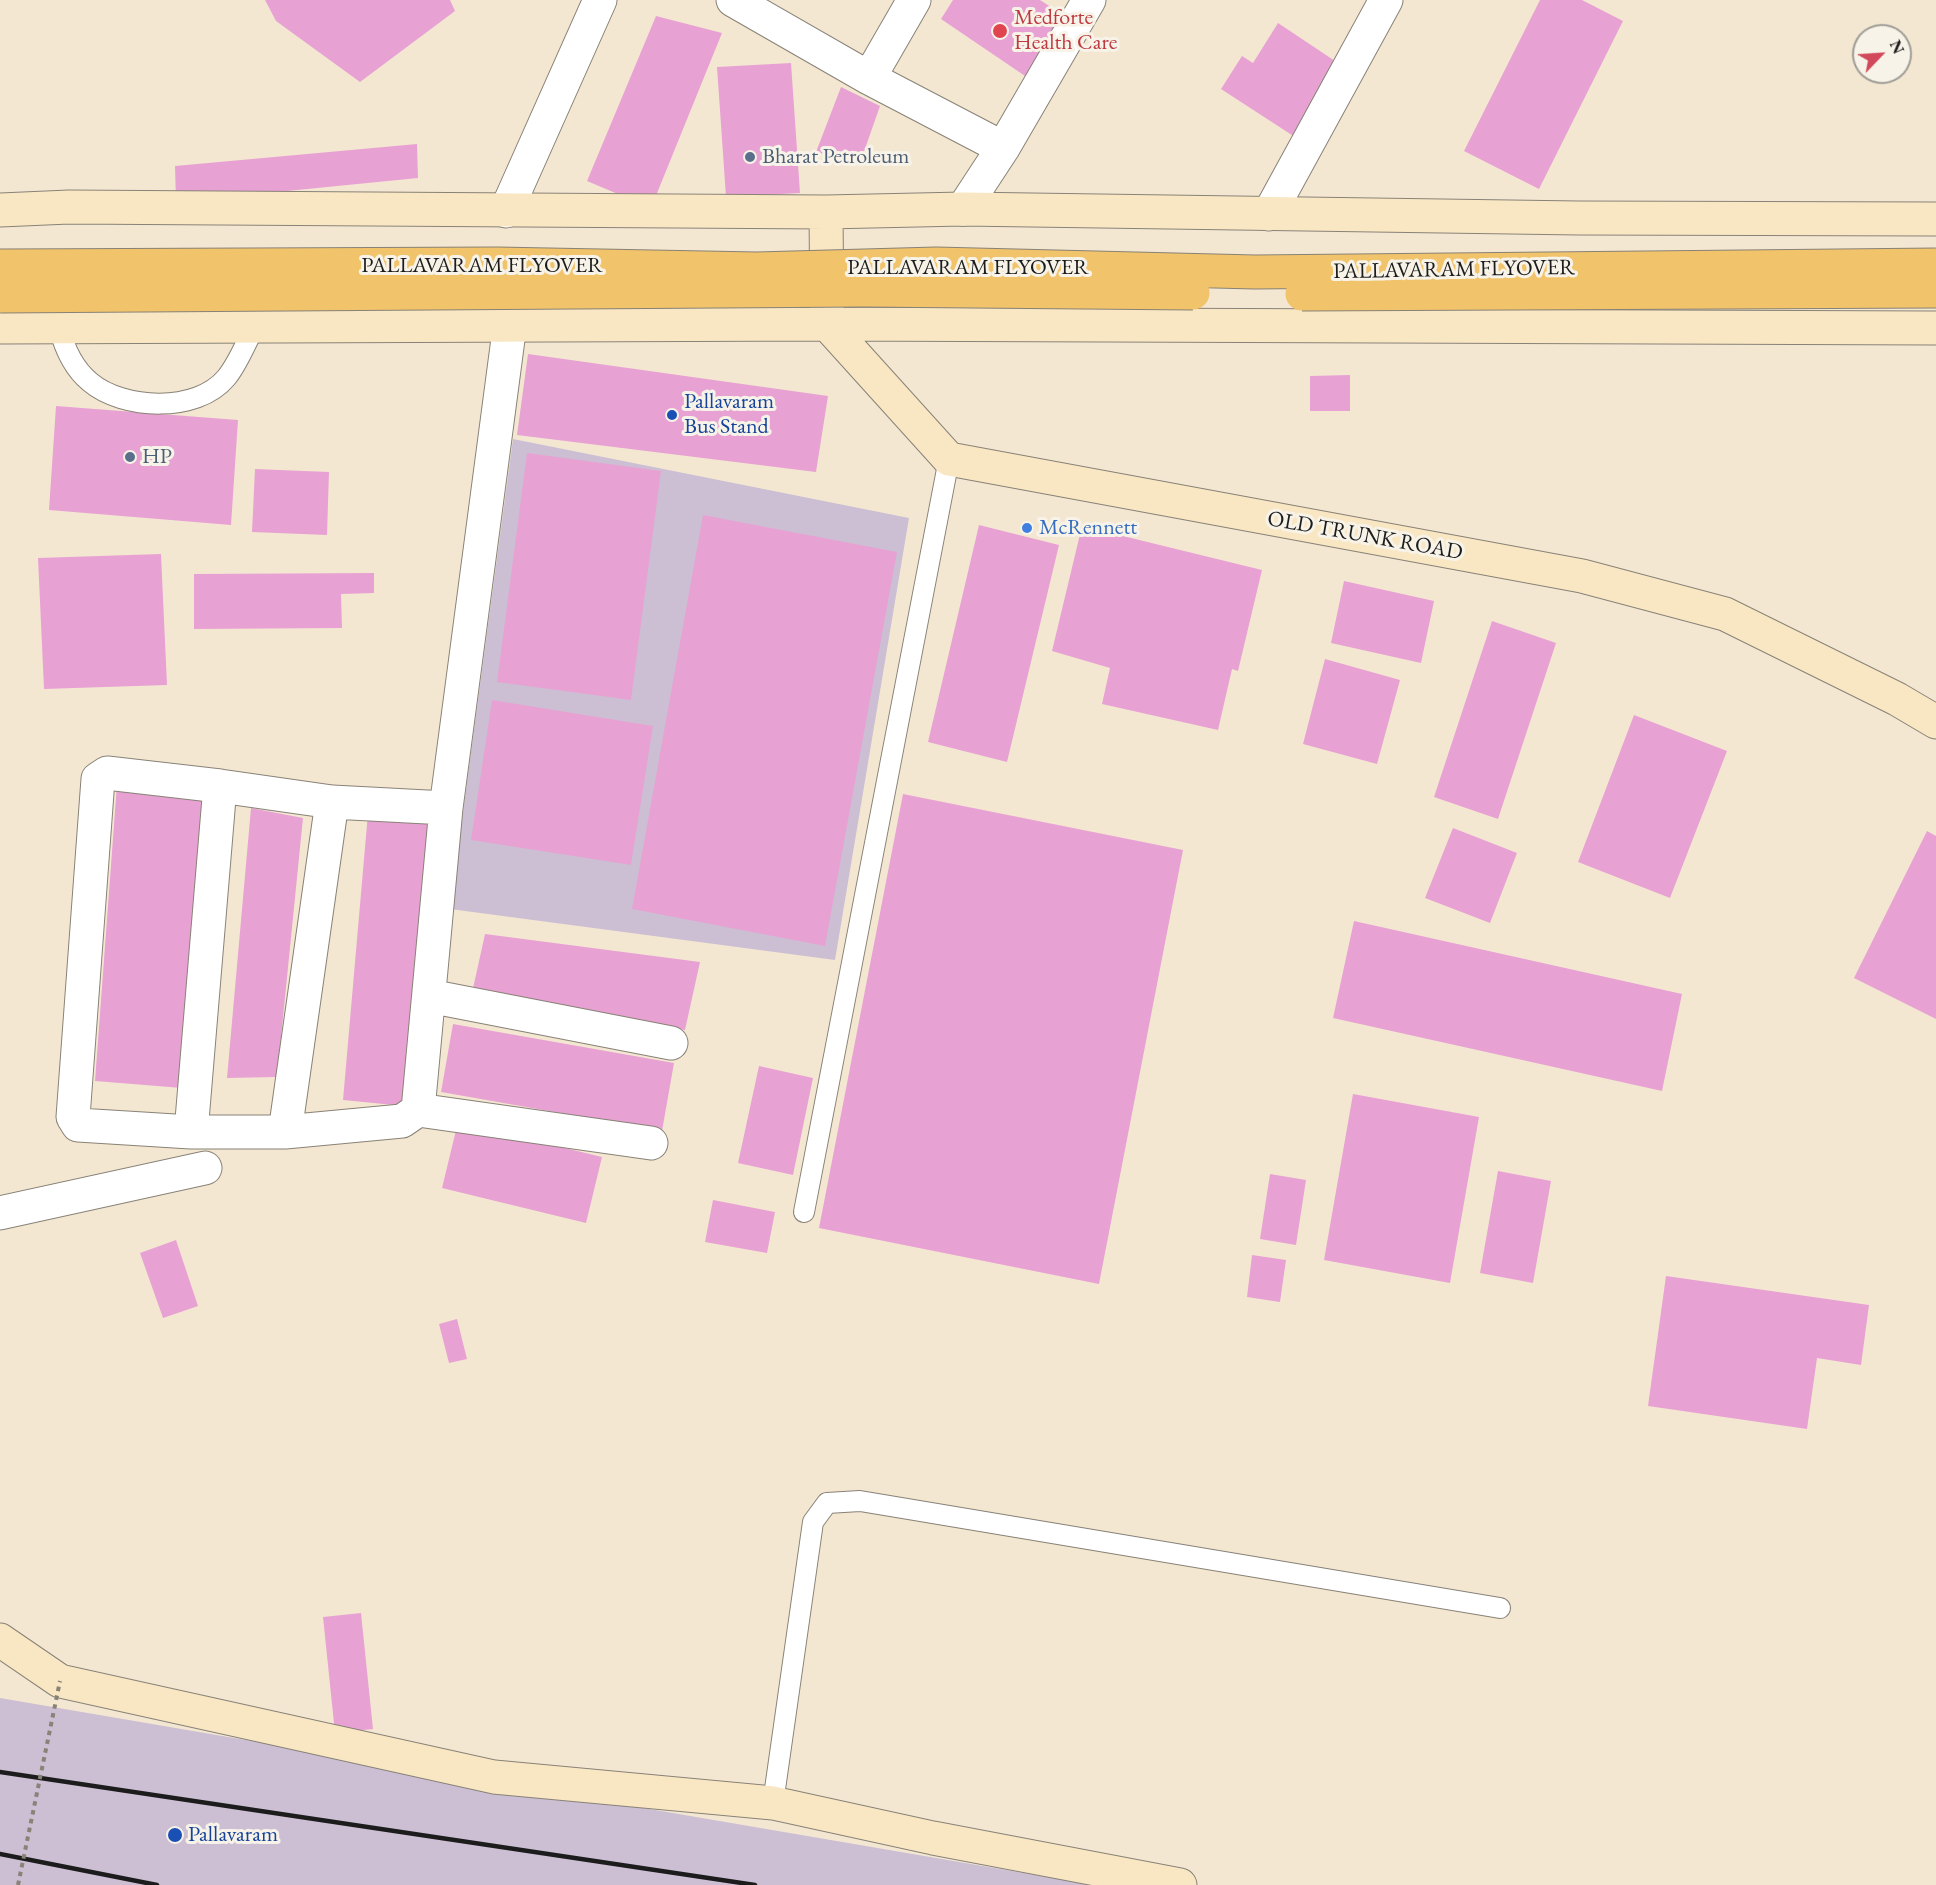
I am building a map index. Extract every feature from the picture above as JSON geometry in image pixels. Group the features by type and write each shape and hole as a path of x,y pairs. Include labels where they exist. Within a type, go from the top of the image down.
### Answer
{"main road":[{"name":"PALLAVARAM FLYOVER","path":"0,266 497,264 757,269 936,264 1255,272 1936,265"},
{"name":"PALLAVARAM FLYOVER","path":"0,296 863,290 1360,294 1936,291"}],"street":[{"path":"506,211 600,0"},
{"path":"733,0 868,78 1003,148"},
{"path":"868,78 914,0"},
{"path":"963,209 1003,148 1089,0"},
{"path":"1269,213 1386,0"},
{"path":"0,210 69,207 826,212 963,209 1936,219"},
{"path":"826,212 827,324 949,459"},
{"path":"418,1110 446,808 510,324"},
{"path":"0,327 827,324 1936,328"},
{"name":"OLD TRUNK ROAD","path":"949,459 1593,579 1725,614 1897,699 1936,722"},
{"path":"446,808 332,802 106,773 98,779 73,1118 78,1125 190,1132 285,1132 402,1121 418,1110 651,1143"},
{"path":"190,1132 220,786"},
{"path":"285,1132 332,802"},
{"path":"429,996 671,1043"},
{"path":"0,1213 205,1168"},
{"path":"0,1640 60,1681 494,1777 773,1803 933,1838 1180,1885"}],"lane":[{"path":"59,327 64,346 90,382 116,398 165,405 196,398 225,379 255,326"},
{"path":"804,1212 949,459"},
{"path":"773,1803 813,1522 827,1503 860,1501 1500,1608"}],"path":[{"path":"18,1885 60,1681"}],"shaded area":[{"path":"513,439 909,518 835,960 450,909"},
{"path":"0,1698 1094,1885 0,1885"}],"building":[{"path":"265,0 450,0 455,11 360,82 276,21"},
{"path":"953,0 1040,0 1068,18 1028,78 941,19"},
{"path":"1540,0 1582,0 1623,21 1539,189 1464,151"},
{"path":"656,16 722,33 651,208 587,181"},
{"path":"1278,23 1344,67 1298,139 1221,89 1242,56 1253,63"},
{"path":"791,63 800,193 726,197 717,67"},
{"path":"841,87 880,106 860,163 816,152"},
{"path":"417,144 418,178 176,202 175,166"},
{"name":"Pallavaram Bus Stand","path":"528,354 828,396 816,472 517,435"},
{"path":"1350,375 1350,411 1310,411 1310,376"},
{"path":"56,406 238,420 231,525 49,510"},
{"path":"527,453 661,471 631,700 497,682"},
{"path":"255,469 329,472 327,535 252,532"},
{"path":"703,515 897,552 825,946 632,909"},
{"path":"979,525 1059,545 1007,762 928,742"},
{"path":"1082,526 1262,570 1238,671 1232,669 1218,730 1102,704 1110,668 1052,651"},
{"path":"161,554 167,685 44,689 38,558"},
{"path":"374,573 374,593 341,594 342,628 194,629 194,574"},
{"path":"1344,581 1434,601 1421,663 1331,643"},
{"path":"1492,621 1556,643 1498,819 1434,797"},
{"path":"1325,659 1400,680 1377,764 1303,744"},
{"path":"492,700 653,726 631,865 471,840"},
{"path":"1634,715 1727,751 1670,898 1578,862"},
{"path":"117,784 204,791 182,1088 95,1081"},
{"path":"903,794 1183,850 1099,1284 819,1228"},
{"path":"251,808 303,818 277,1077 227,1078"},
{"path":"368,813 429,819 404,1106 343,1100"},
{"path":"1453,828 1517,853 1490,923 1425,898"},
{"path":"1927,831 1936,836 1936,1019 1854,978"},
{"path":"1354,921 1682,994 1662,1091 1333,1018"},
{"path":"485,934 700,962 685,1030 472,993"},
{"path":"453,1024 674,1063 662,1131 441,1092"},
{"path":"759,1066 813,1078 793,1175 738,1163"},
{"path":"1353,1094 1479,1117 1450,1283 1324,1260"},
{"path":"458,1122 602,1157 586,1223 442,1188"},
{"path":"1498,1171 1551,1181 1533,1283 1480,1273"},
{"path":"1270,1174 1306,1180 1296,1245 1260,1239"},
{"path":"713,1200 775,1212 767,1253 705,1242"},
{"path":"176,1240 198,1306 163,1318 140,1253"},
{"path":"1252,1255 1286,1260 1280,1302 1247,1297"},
{"path":"1666,1276 1869,1305 1861,1365 1817,1358 1807,1429 1648,1406"},
{"path":"457,1319 467,1359 449,1363 439,1324"},
{"path":"361,1613 373,1729 335,1733 323,1617"}],"railway":[{"path":"0,1772 755,1885"},
{"path":"0,1854 157,1885"}],"place":[{"name":"Medforte Health Care","path":"1000,31"},
{"name":"Bharat Petroleum","path":"750,157"},
{"name":"Pallavaram Bus Stand","path":"672,415"},
{"name":"HP","path":"130,457"},
{"name":"McRennett","path":"1027,528"},
{"name":"Pallavaram","path":"175,1835"}]}
